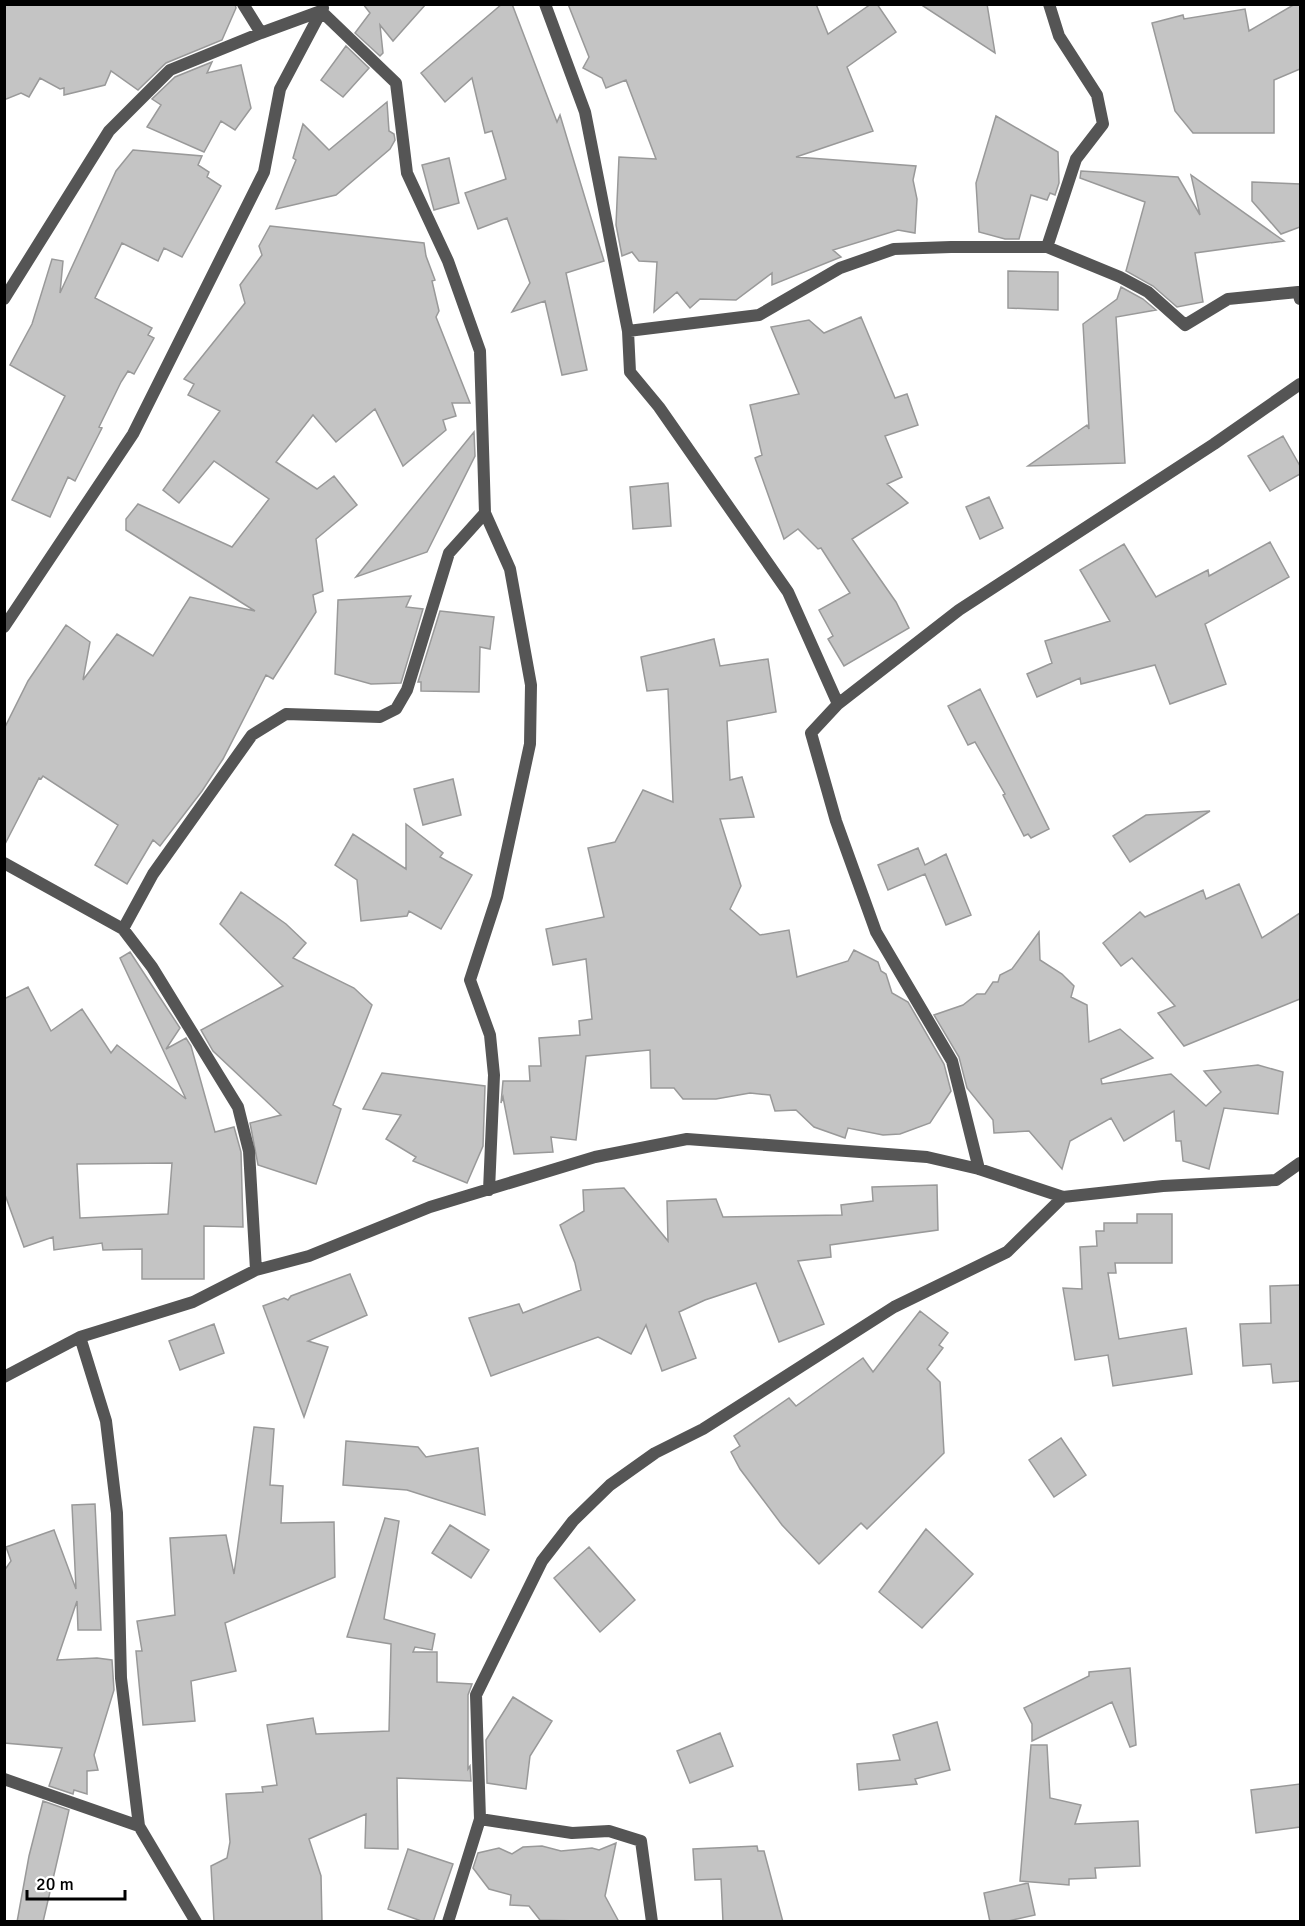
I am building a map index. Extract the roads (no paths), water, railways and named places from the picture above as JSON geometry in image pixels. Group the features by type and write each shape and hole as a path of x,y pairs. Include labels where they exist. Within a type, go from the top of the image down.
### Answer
{"street":[{"path":"243,4 261,33"},
{"path":"545,4 585,112 628,331 630,372 659,407 788,592 838,704"},
{"path":"1047,247 1076,159 1103,124 1096,94 1059,36 1049,4"},
{"path":"4,299 109,131 170,70 323,8"},
{"path":"323,8 396,83 407,172 448,261 480,351 485,513 510,569 531,685 530,744 497,897 470,980 490,1035 494,1075 489,1190"},
{"path":"4,627 133,434 264,172 280,89 323,8"},
{"path":"628,331 759,315 840,268 894,249 1047,247 1120,277 1148,292 1185,325 1228,298 1298,292 1300,298"},
{"path":"979,1169 952,1061 876,932 836,821 811,734 838,704 959,610 1214,444 1300,384"},
{"path":"123,929 153,874 252,735 286,714 380,717 396,709 406,690 449,554 485,513"},
{"path":"4,863 123,929 152,967 238,1107 249,1151 256,1270"},
{"path":"4,1377 80,1337 193,1302 256,1270 309,1256 430,1207 595,1157 687,1139 927,1157 979,1169 1063,1197 1163,1186 1276,1180 1300,1163"},
{"path":"447,1922 480,1819 476,1695 542,1561 573,1521 610,1485 655,1453 703,1429 894,1307 1007,1252 1063,1197"},
{"path":"80,1337 106,1421 117,1513 121,1678 139,1826 196,1922"},
{"path":"4,1779 139,1826"},
{"path":"480,1819 572,1833 609,1831 641,1841 652,1922"}]}
